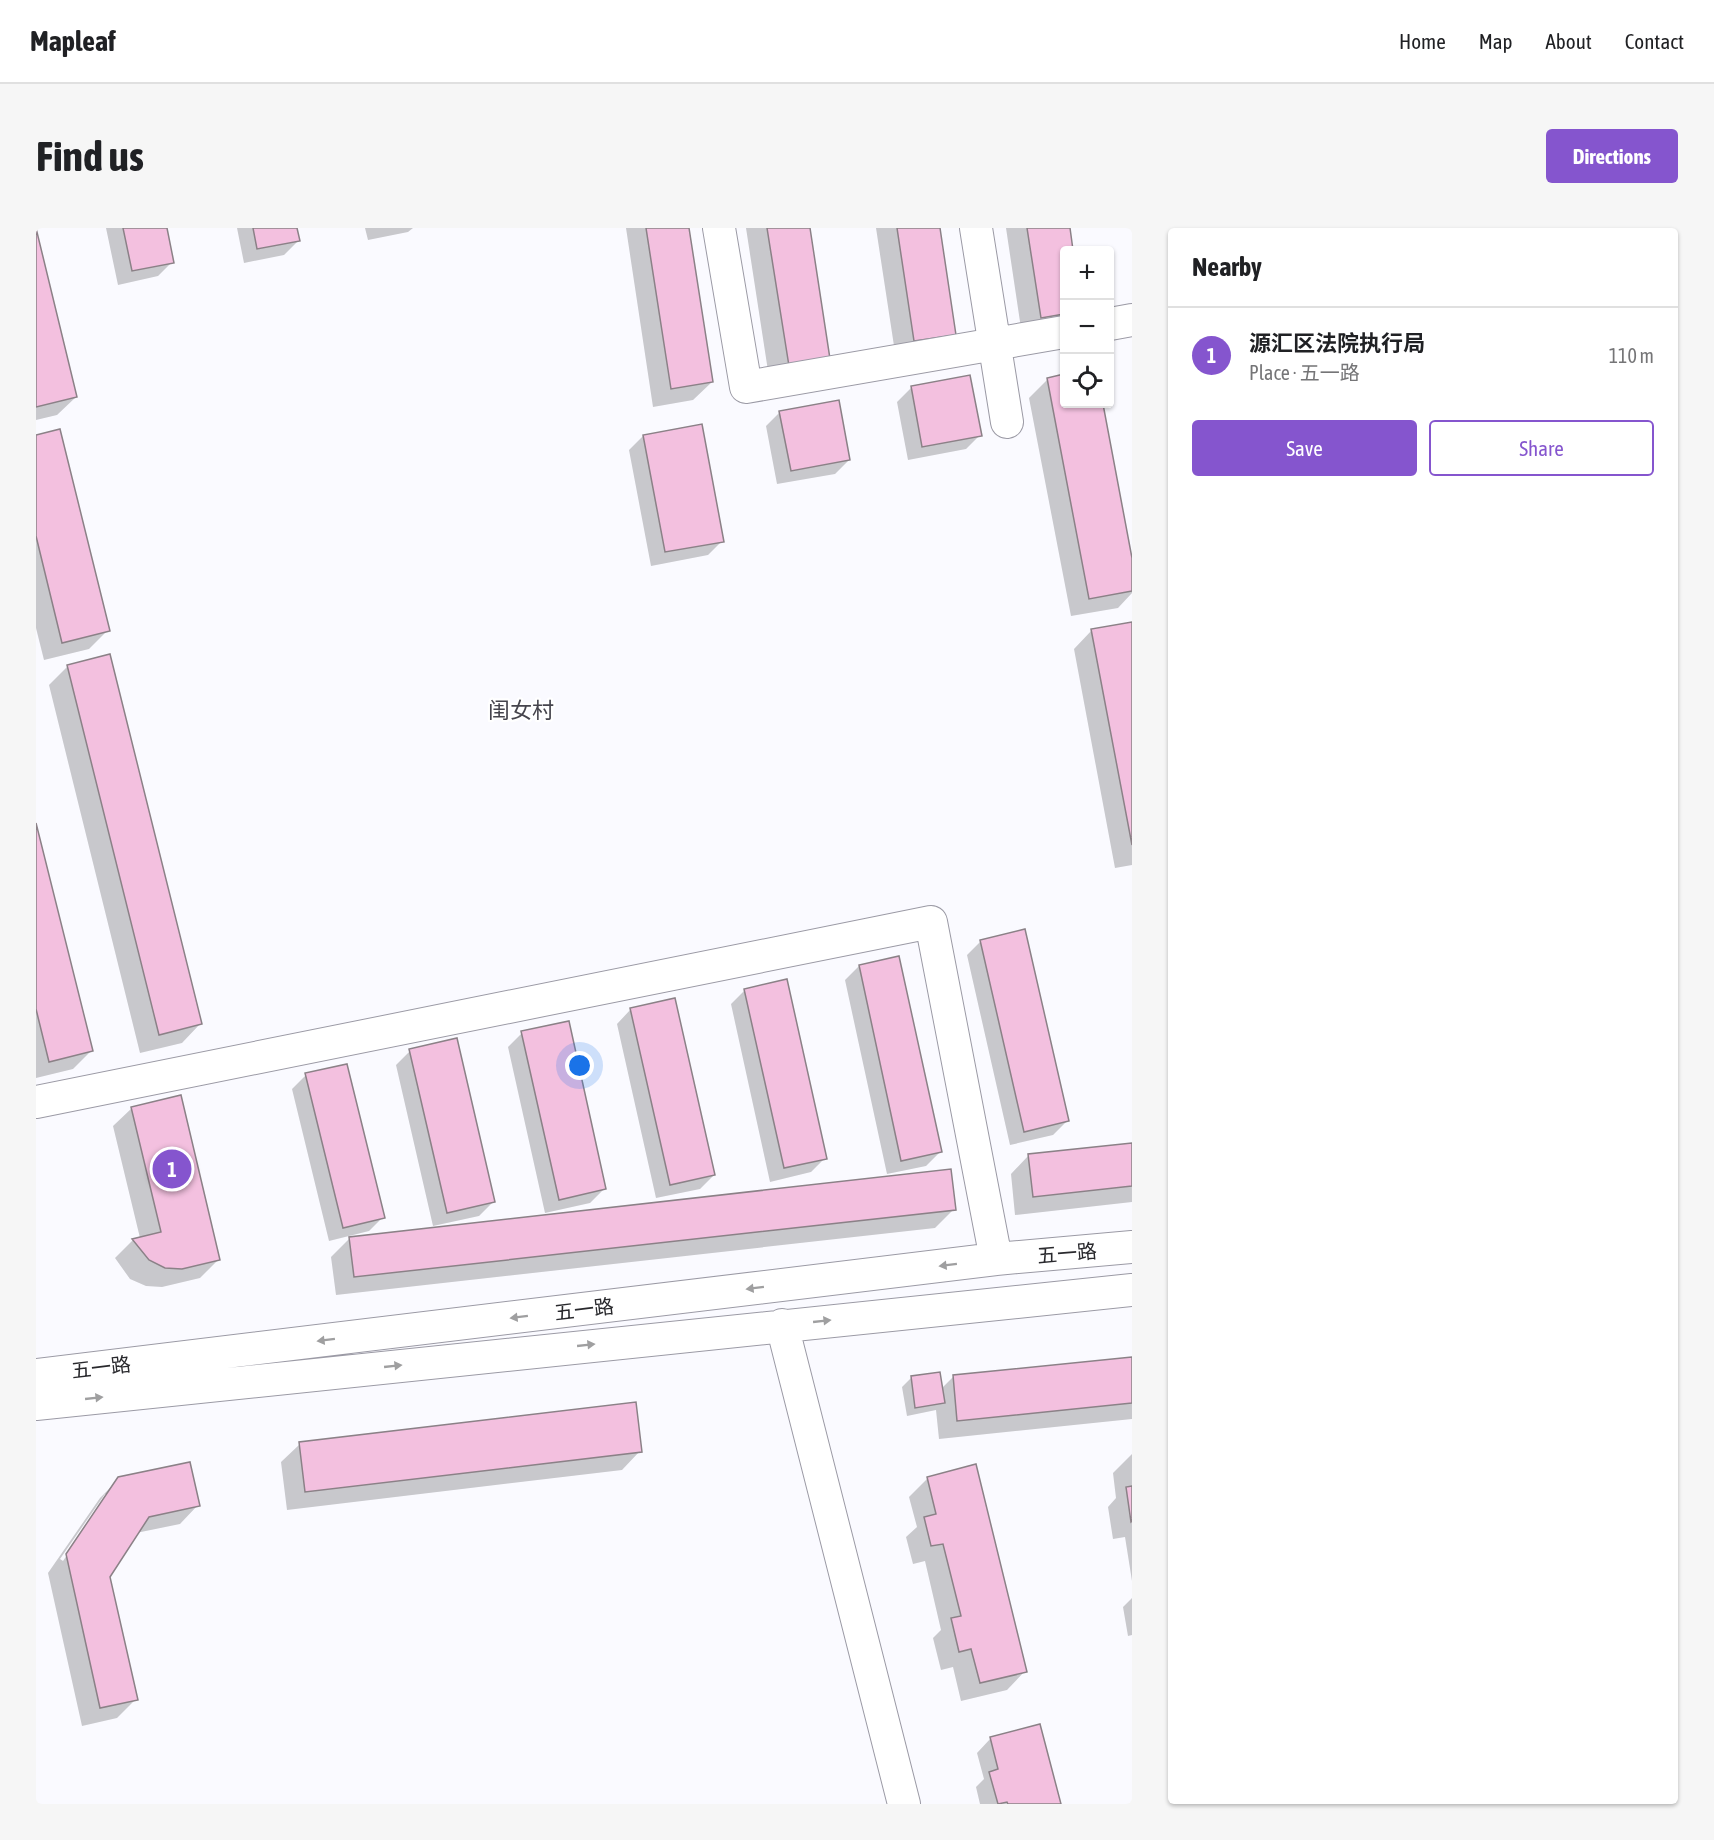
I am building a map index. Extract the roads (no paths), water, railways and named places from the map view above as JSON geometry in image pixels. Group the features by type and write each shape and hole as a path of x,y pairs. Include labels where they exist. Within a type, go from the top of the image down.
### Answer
{"street":[{"path":"719,228 746,387 1060,333"},
{"path":"976,228 1007,422"},
{"path":"1114,323 1132,320"},
{"path":"36,1102 931,922 996,1259"},
{"name":"五一路","path":"36,1375 996,1259 1132,1247"},
{"name":"五一路","path":"36,1404 1132,1290"},
{"path":"782,1325 904,1804"}],"place":[{"name":"源汇区法院执行局","path":"172,1169"}],"district":[{"name":"闺女村","path":"521,710"}]}
